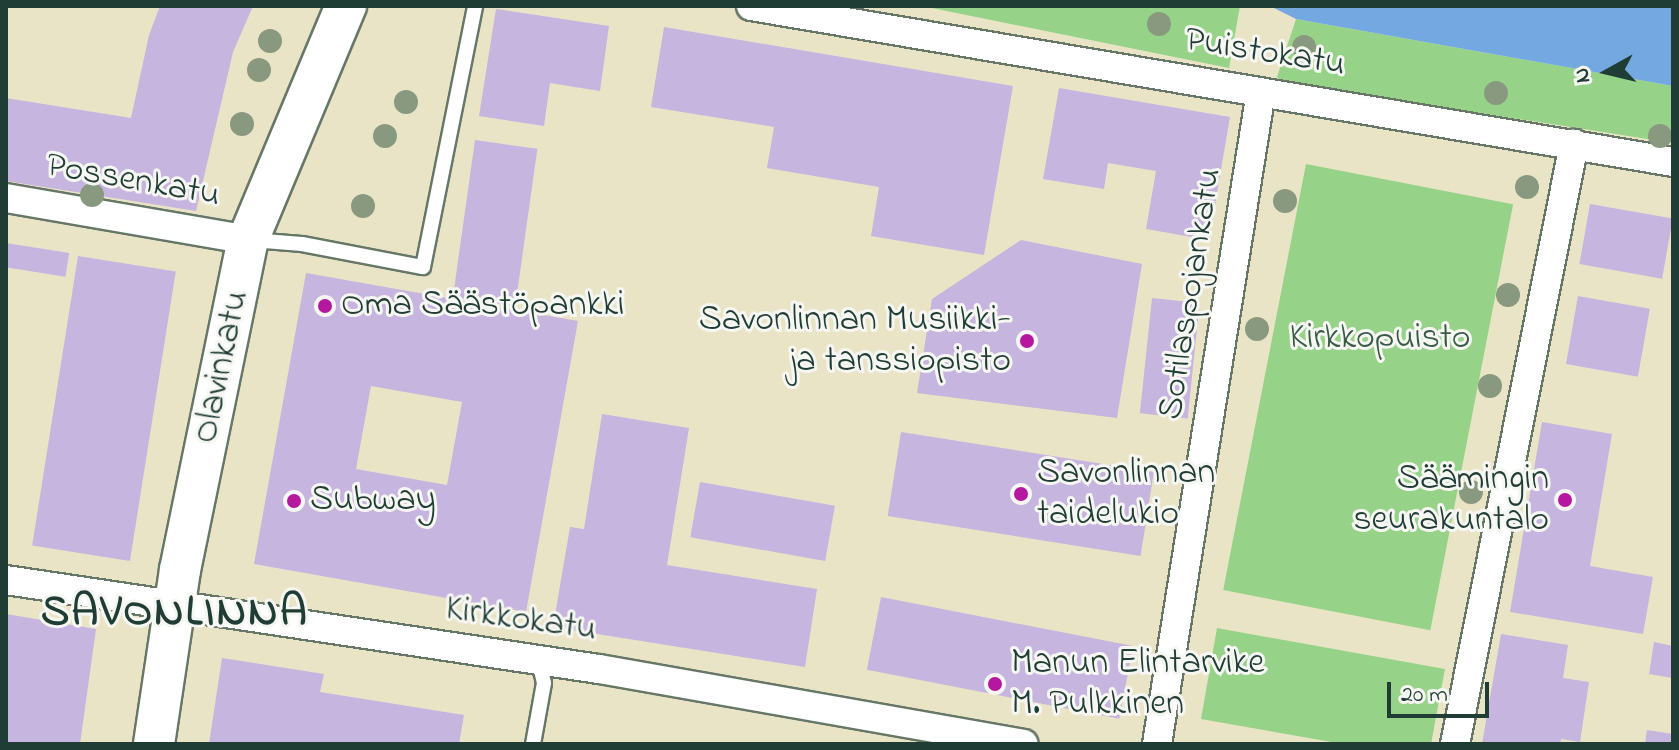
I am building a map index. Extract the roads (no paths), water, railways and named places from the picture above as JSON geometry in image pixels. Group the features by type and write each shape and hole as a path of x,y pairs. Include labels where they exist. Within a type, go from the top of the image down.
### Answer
{"main road":[{"name":"Olavinkatu","path":"154,744 175,606 248,240 346,6"}],"street":[{"name":"Puistokatu","path":"751,6 1673,162"},
{"name":"Sotilaspojankatu","path":"1157,744 1261,92"},
{"path":"1455,744 1574,144"},
{"name":"Possenkatu","path":"6,198 248,240"},
{"name":"Kirkkokatu","path":"6,580 659,679 1023,744"}],"lane":[{"path":"248,240 302,244 423,267 475,6"},
{"path":"533,744 544,683 539,662"}],"water":[{"path":"1270,6 1673,6 1673,86 1296,19"}],"place":[{"name":"Oma Säästöpankki","path":"325,306"},
{"name":"Savonlinnan Musiikki- ja tanssiopisto","path":"1027,341"},
{"name":"Savonlinnan taidelukio","path":"1021,494"},
{"name":"Säämingin seurakuntalo","path":"1565,500"},
{"name":"Subway","path":"294,501"},
{"name":"Manun Elintarvike M. Pulkkinen","path":"995,684"}],"district":[{"name":"SAVONLINNA","path":"175,613"}],"park label":[{"name":"Kirkkopuisto","path":"1380,339"}]}
